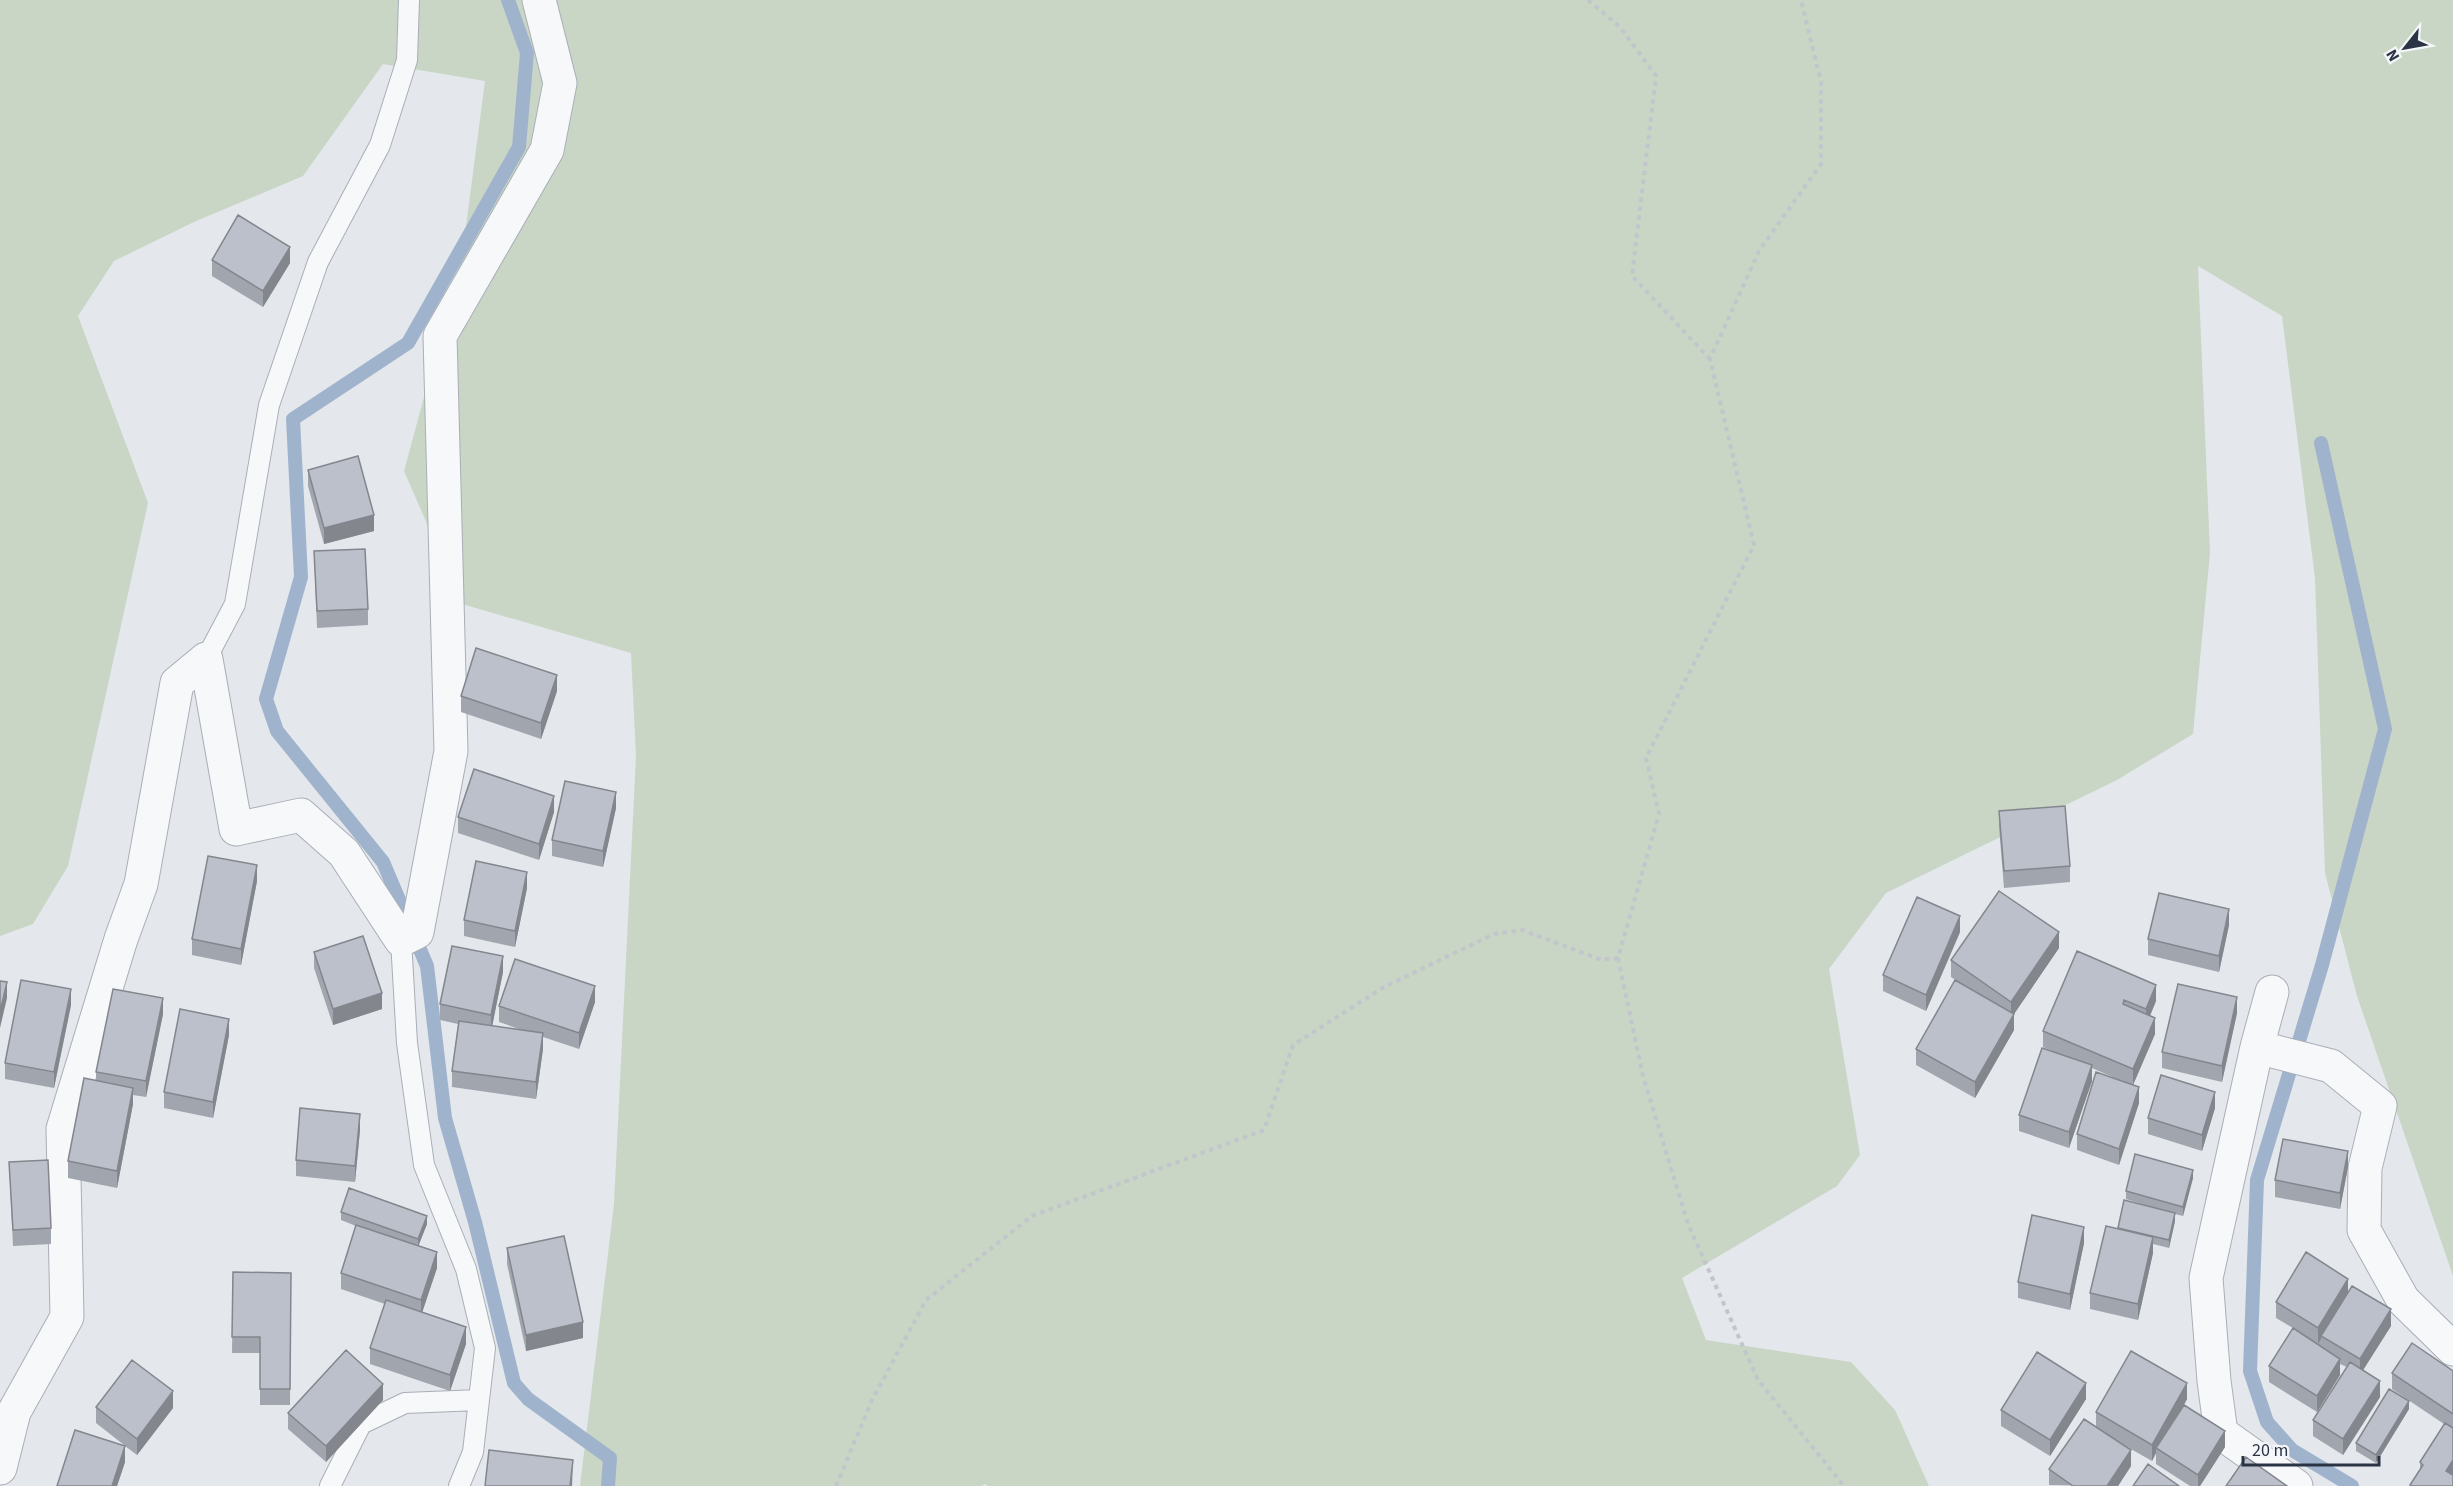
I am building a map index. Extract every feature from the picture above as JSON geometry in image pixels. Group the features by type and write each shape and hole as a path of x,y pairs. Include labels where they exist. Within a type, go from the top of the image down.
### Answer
{"street":[{"path":"0,1468 14,1412 67,1317 63,1129 120,939 141,884 177,683 206,659 236,830 302,814 344,853 401,940 417,932 451,751 440,336 547,150 560,83 539,0"},
{"path":"2272,992 2257,1047 2206,1278 2214,1381 2221,1433 2296,1486"},
{"path":"2257,1047 2331,1066 2380,1106 2365,1168 2364,1230 2403,1300 2453,1349"}],"lane":[{"path":"206,659 235,604 269,405 318,262 380,145 407,60 410,0"},
{"path":"401,940 407,1042 424,1165 469,1281 485,1348 473,1452 459,1486"},
{"path":"330,1486 361,1424 405,1403 479,1400"}],"path":[{"path":"1588,0 1620,27 1656,76 1632,276 1710,359 1754,545 1646,758 1659,814 1618,958 1643,1076 1688,1224 1758,1380 1844,1486"},
{"path":"1710,359 1759,250 1821,164 1821,82 1801,0"},
{"path":"836,1486 872,1400 926,1300 1032,1216 1264,1130 1293,1045 1384,987 1494,934 1522,930 1602,960 1618,958"}],"green space":[{"path":"0,0 2453,0 2453,1276 2357,996 2325,873 2315,578 2282,316 2198,266 2210,553 2193,734 2117,780 1886,893 1829,969 1860,1155 1837,1186 1682,1278 1706,1340 1851,1362 1895,1410 1929,1486 988,1486 985,1484 982,1486 580,1486 614,1204 636,756 631,653 462,604 404,471 462,257 485,81 383,64 303,176 194,222 114,261 78,316 148,503 68,866 33,924 0,936"}],"building":[{"path":"238,215 290,247 263,291 212,260"},
{"path":"358,456 374,515 324,528 308,470"},
{"path":"365,549 368,609 317,611 314,551"},
{"path":"476,648 557,675 541,723 461,696"},
{"path":"474,769 554,796 539,844 458,817"},
{"path":"565,781 616,792 603,851 552,840"},
{"path":"2065,806 2070,866 2004,871 1999,811"},
{"path":"208,856 257,865 241,949 192,939"},
{"path":"476,861 527,872 515,931 464,920"},
{"path":"1999,891 2059,932 2011,1002 1951,960"},
{"path":"2159,893 2229,909 2219,956 2148,939"},
{"path":"1917,897 1960,916 1926,995 1883,975"},
{"path":"363,936 382,993 333,1009 314,952"},
{"path":"452,946 503,956 491,1015 440,1004"},
{"path":"2077,951 2156,985 2146,1009 2124,1000 2123,1004 2155,1018 2133,1069 2043,1031"},
{"path":"515,959 595,986 579,1033 499,1006"},
{"path":"21,980 71,989 54,1072 5,1063"},
{"path":"1955,980 2014,1014 1975,1082 1916,1049"},
{"path":"0,981 7,982 0,1012"},
{"path":"2178,984 2237,997 2222,1066 2162,1052"},
{"path":"113,989 163,998 146,1081 96,1072"},
{"path":"180,1009 229,1019 213,1102 164,1092"},
{"path":"459,1021 543,1033 536,1082 452,1071"},
{"path":"2042,1048 2092,1065 2069,1132 2019,1115"},
{"path":"2096,1072 2139,1087 2119,1149 2077,1134"},
{"path":"2161,1075 2215,1092 2202,1135 2148,1118"},
{"path":"84,1078 133,1088 117,1171 68,1161"},
{"path":"300,1108 360,1114 355,1166 296,1160"},
{"path":"2283,1139 2348,1151 2340,1193 2275,1180"},
{"path":"2135,1154 2193,1170 2183,1207 2126,1191"},
{"path":"48,1160 51,1228 13,1230 9,1162"},
{"path":"349,1188 427,1216 418,1239 341,1212"},
{"path":"2124,1200 2175,1213 2169,1240 2118,1228"},
{"path":"2032,1215 2084,1227 2070,1294 2018,1282"},
{"path":"356,1225 437,1252 421,1300 341,1273"},
{"path":"2106,1226 2153,1237 2138,1304 2090,1293"},
{"path":"564,1236 583,1322 526,1335 507,1248"},
{"path":"2306,1252 2348,1279 2318,1328 2276,1302"},
{"path":"233,1272 291,1273 290,1389 260,1389 260,1337 232,1337"},
{"path":"2352,1286 2391,1309 2360,1359 2321,1336"},
{"path":"386,1300 466,1327 450,1375 370,1348"},
{"path":"2293,1328 2340,1359 2317,1396 2269,1366"},
{"path":"2412,1343 2453,1371 2453,1414 2392,1373"},
{"path":"346,1350 383,1384 326,1446 288,1413"},
{"path":"2131,1351 2187,1383 2152,1445 2096,1412"},
{"path":"2037,1352 2086,1383 2050,1440 2001,1410"},
{"path":"132,1360 173,1391 137,1439 96,1407"},
{"path":"2350,1362 2380,1381 2343,1439 2313,1420"},
{"path":"2389,1389 2409,1401 2376,1455 2356,1443"},
{"path":"2184,1405 2225,1431 2198,1475 2156,1448"},
{"path":"2084,1419 2131,1450 2107,1486 2073,1486 2049,1469"},
{"path":"2445,1423 2453,1428 2453,1460 2446,1471 2453,1475 2453,1486 2410,1485 2423,1465 2420,1462"},
{"path":"75,1430 125,1446 112,1486 57,1486"},
{"path":"489,1450 573,1460 570,1486 485,1486"},
{"path":"2246,1457 2287,1486 2226,1486"},
{"path":"2148,1464 2179,1486 2133,1486"}],"waterway":[{"path":"508,0 527,53 519,147 408,343 293,419 301,577 266,699 277,731 383,862 427,966 445,1118 475,1222 514,1383 528,1399 610,1458 608,1486"},
{"path":"2321,443 2385,729 2322,965 2257,1180 2250,1371 2267,1422 2292,1450 2352,1486"}]}
